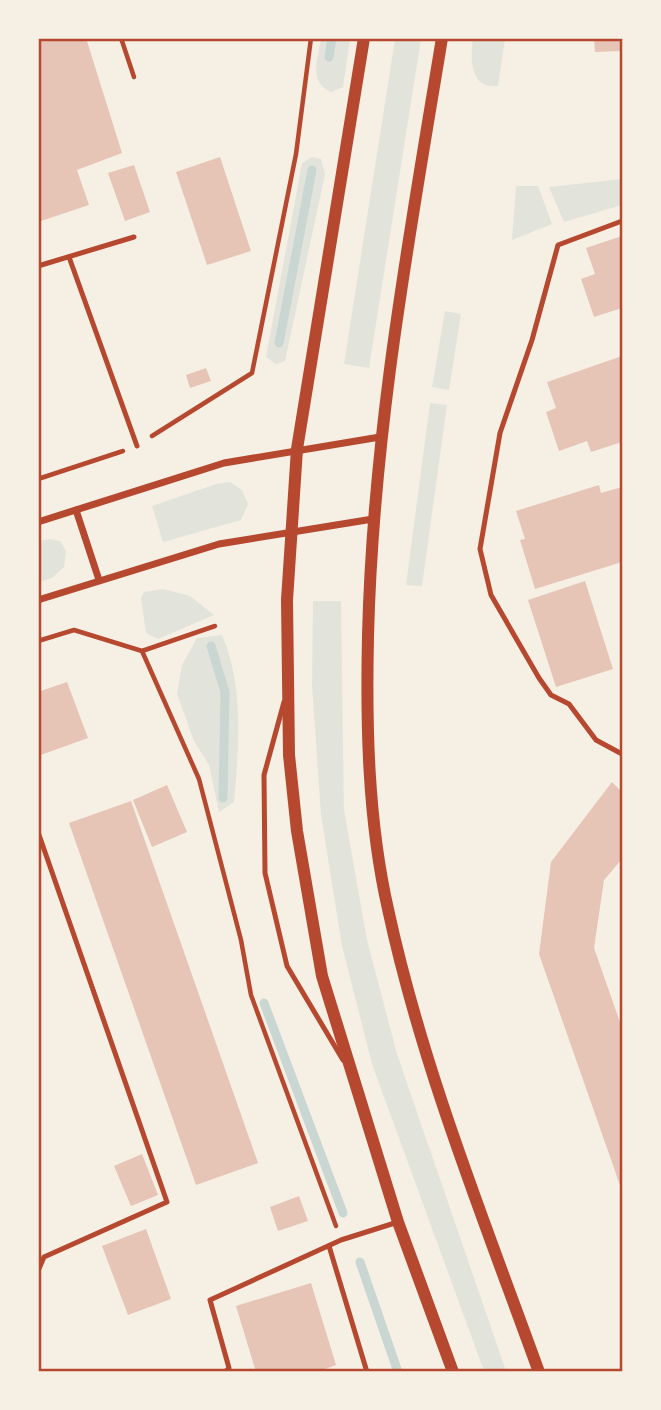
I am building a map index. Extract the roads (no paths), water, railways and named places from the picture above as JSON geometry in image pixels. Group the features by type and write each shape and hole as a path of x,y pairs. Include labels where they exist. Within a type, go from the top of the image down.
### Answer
{"street":[{"path":"364,38 297,449 287,600 289,755 296,831 322,976 348,1069 398,1222 453,1371"},
{"path":"442,38 380,437 373,519 366,705 373,807 387,908 424,1043 539,1371"},
{"path":"38,522 224,463 380,437"},
{"path":"76,510 99,580"},
{"path":"38,600 219,544 291,530 373,519"}],"lane":[{"path":"622,221 558,245 532,340 500,433 480,548 491,595 539,678 551,695 569,704 596,740 622,754"},
{"path":"38,266 134,237"},
{"path":"69,257 137,446"},
{"path":"289,686 264,775 265,873 286,966 348,1069"},
{"path":"38,832 167,1202 44,1257 38,1270"},
{"path":"225,1371 229,1368 210,1300 341,1240 398,1222"},
{"path":"329,1246 368,1371"}],"waterway":[{"path":"329,57 332,38"},
{"path":"279,343 312,170"},
{"path":"211,646 225,692 223,798"},
{"path":"264,1003 343,1213"},
{"path":"360,1262 398,1372"}]}
